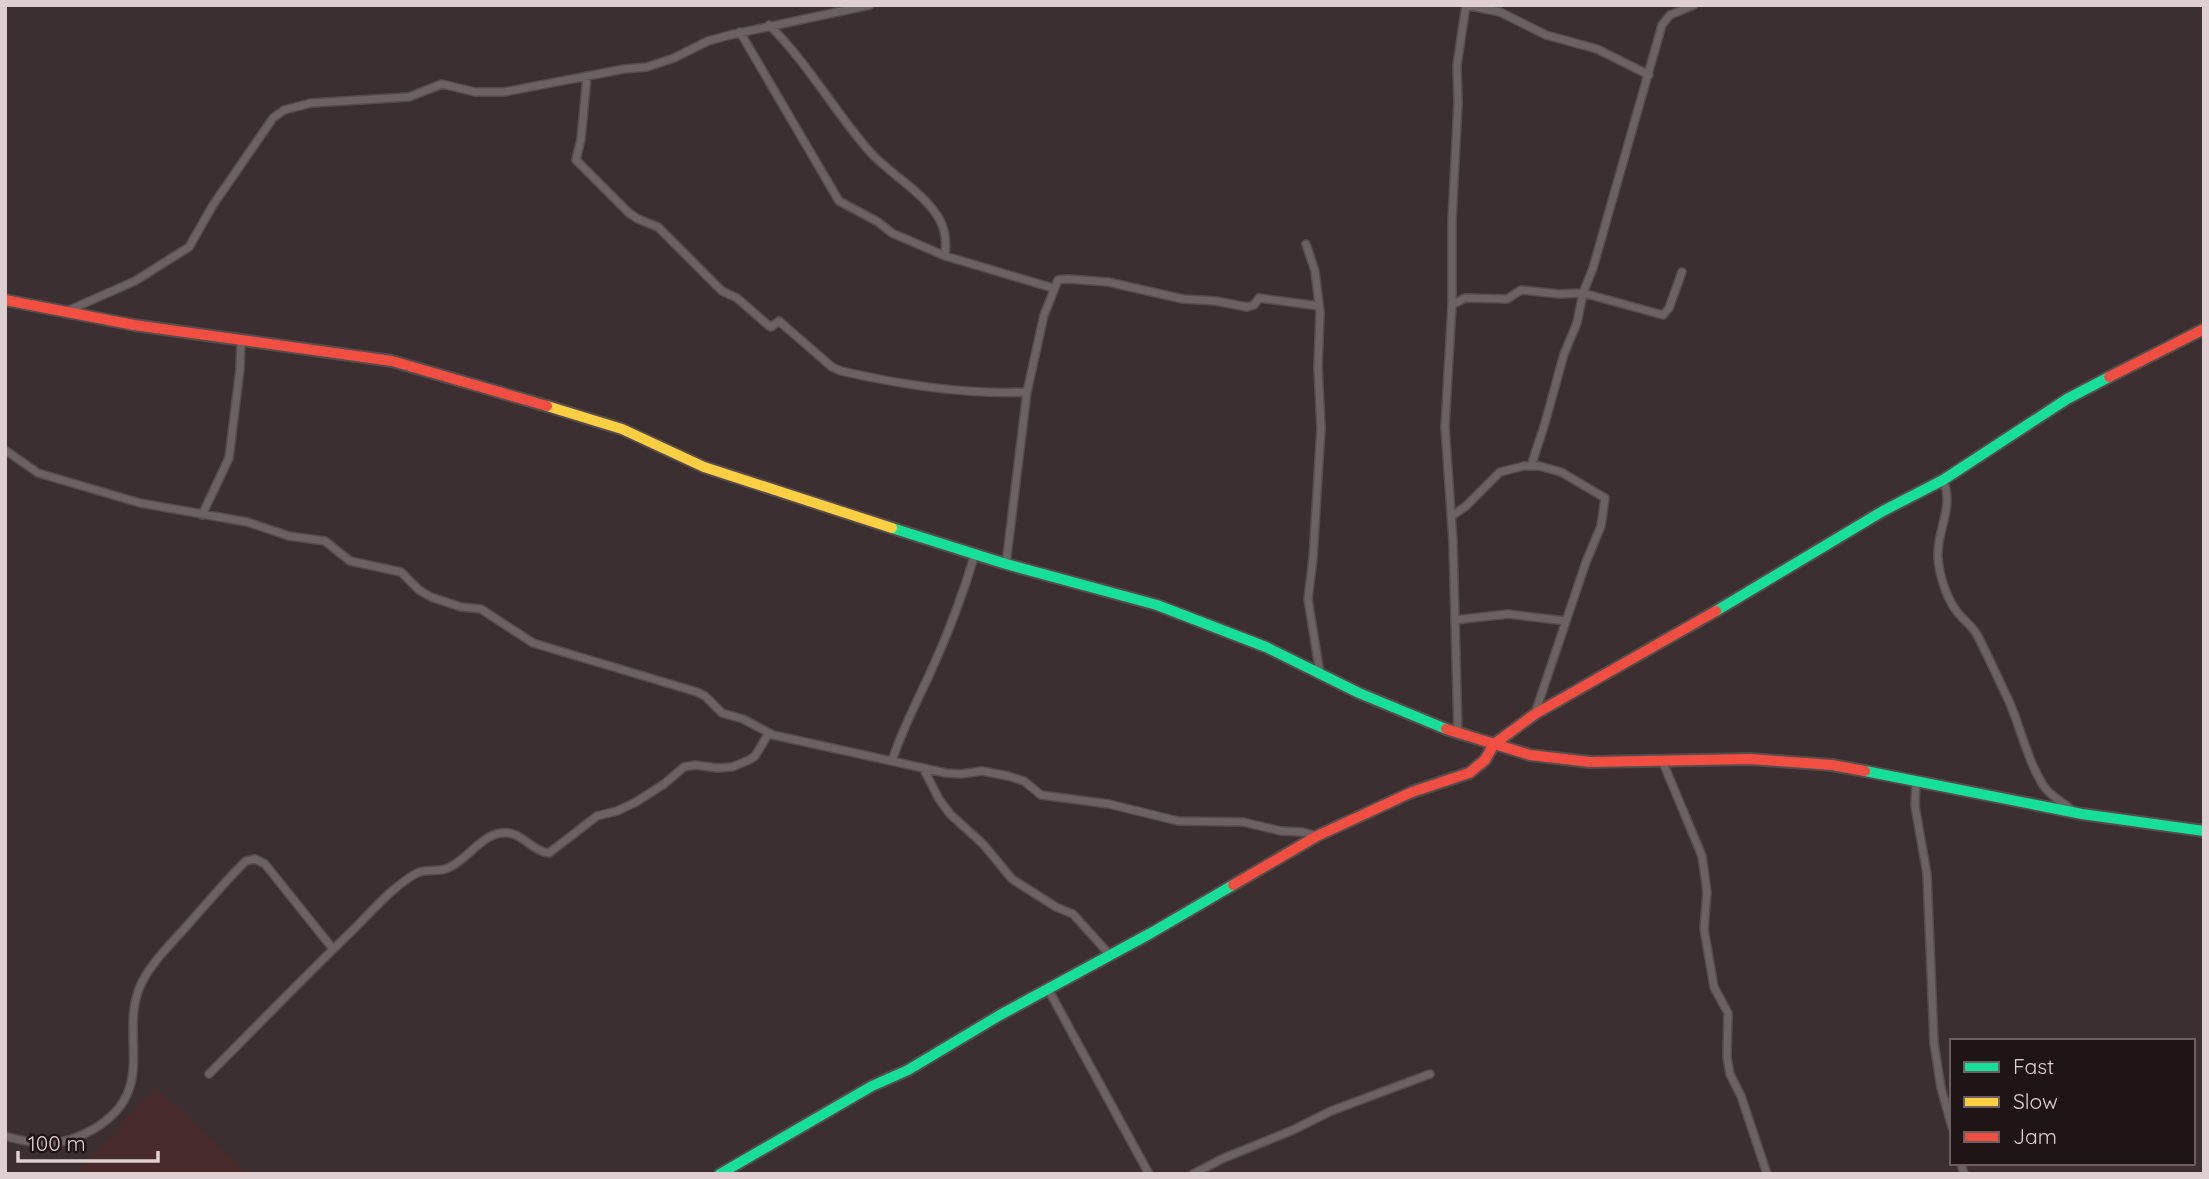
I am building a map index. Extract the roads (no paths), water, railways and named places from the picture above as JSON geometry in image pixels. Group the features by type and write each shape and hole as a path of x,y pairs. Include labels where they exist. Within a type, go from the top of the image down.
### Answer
{"street":[{"path":"64,312 135,281 188,247 213,205 277,113 311,103 409,97 442,84 475,92 495,92 660,63 708,41 740,32 870,5"},
{"path":"1458,734 1451,516 1445,427 1452,305 1457,65 1466,5 1500,12 1546,35 1597,49 1649,75"},
{"path":"1531,466 1564,354 1577,323 1583,293 1593,268 1662,24 1670,15 1694,5"},
{"path":"769,25 789,44 869,150 935,211 945,232 945,256"},
{"path":"740,32 839,201 878,222 891,233 945,256 1053,288"},
{"path":"587,76 581,139 576,160 629,213 658,227 722,291 737,298 768,325 771,327 778,321 783,323 826,362 841,371 935,388 983,393 1027,392"},
{"path":"1306,244 1315,271 1319,306 1321,428 1308,599 1321,674"},
{"path":"1452,305 1465,298 1507,299 1521,290 1559,294 1583,293 1663,315 1669,308 1682,272"},
{"path":"1006,564 1027,392 1044,315 1058,280 1108,282 1183,299 1216,301 1247,307 1254,305 1259,298 1319,306"},
{"path":"5,300 134,325 392,361 622,429 716,471 1006,564 1157,605 1266,647 1391,708 1458,734 1530,755 1571,761 1751,759 1832,765 2076,813 2204,831"},
{"path":"720,1174 872,1086 908,1070 1317,836 1412,792 1469,773 1485,760 1494,744 1535,714 1728,604 1883,511 1943,480 2067,399 2204,329"},
{"path":"202,515 229,458 241,340"},
{"path":"5,450 32,470 47,476 141,503 247,522 289,536 325,541 350,561 401,572 419,590 431,597 461,607 481,609 533,643 697,692 722,713 743,719 769,733 946,773 982,771 1009,776 1024,781 1041,795 1054,798 1109,804 1178,821 1243,822 1317,836"},
{"path":"1451,516 1465,507 1500,472 1531,466 1576,479 1605,498 1601,526 1535,714"},
{"path":"1943,480 1947,489 1947,513 1939,542 1938,558 1948,598 1955,610 1974,630 2010,703 2044,788 2076,813"},
{"path":"892,761 906,719 930,673 965,587 975,554"},
{"path":"1455,620 1508,614 1566,621"},
{"path":"209,1074 401,883 424,870 447,869 490,837 501,833 520,836 538,850 549,853 597,816 636,802 684,767 695,765 718,768 750,760 769,733"},
{"path":"1662,760 1677,790 1702,856 1707,892 1704,929 1714,987 1728,1013 1727,1057 1730,1074 1741,1096 1767,1174"},
{"path":"923,768 950,814 983,844 1012,879 1056,907 1073,914 1110,955"},
{"path":"1916,780 1915,806 1927,874 1934,1043 1941,1088 1950,1120"},
{"path":"5,1136 26,1142 51,1144 73,1140 97,1127 120,1107 130,1087 135,1005 143,981 157,960 246,861 255,859 265,864 333,949"},
{"path":"1048,989 1149,1174"},
{"path":"1193,1174 1331,1111 1430,1074"}]}
